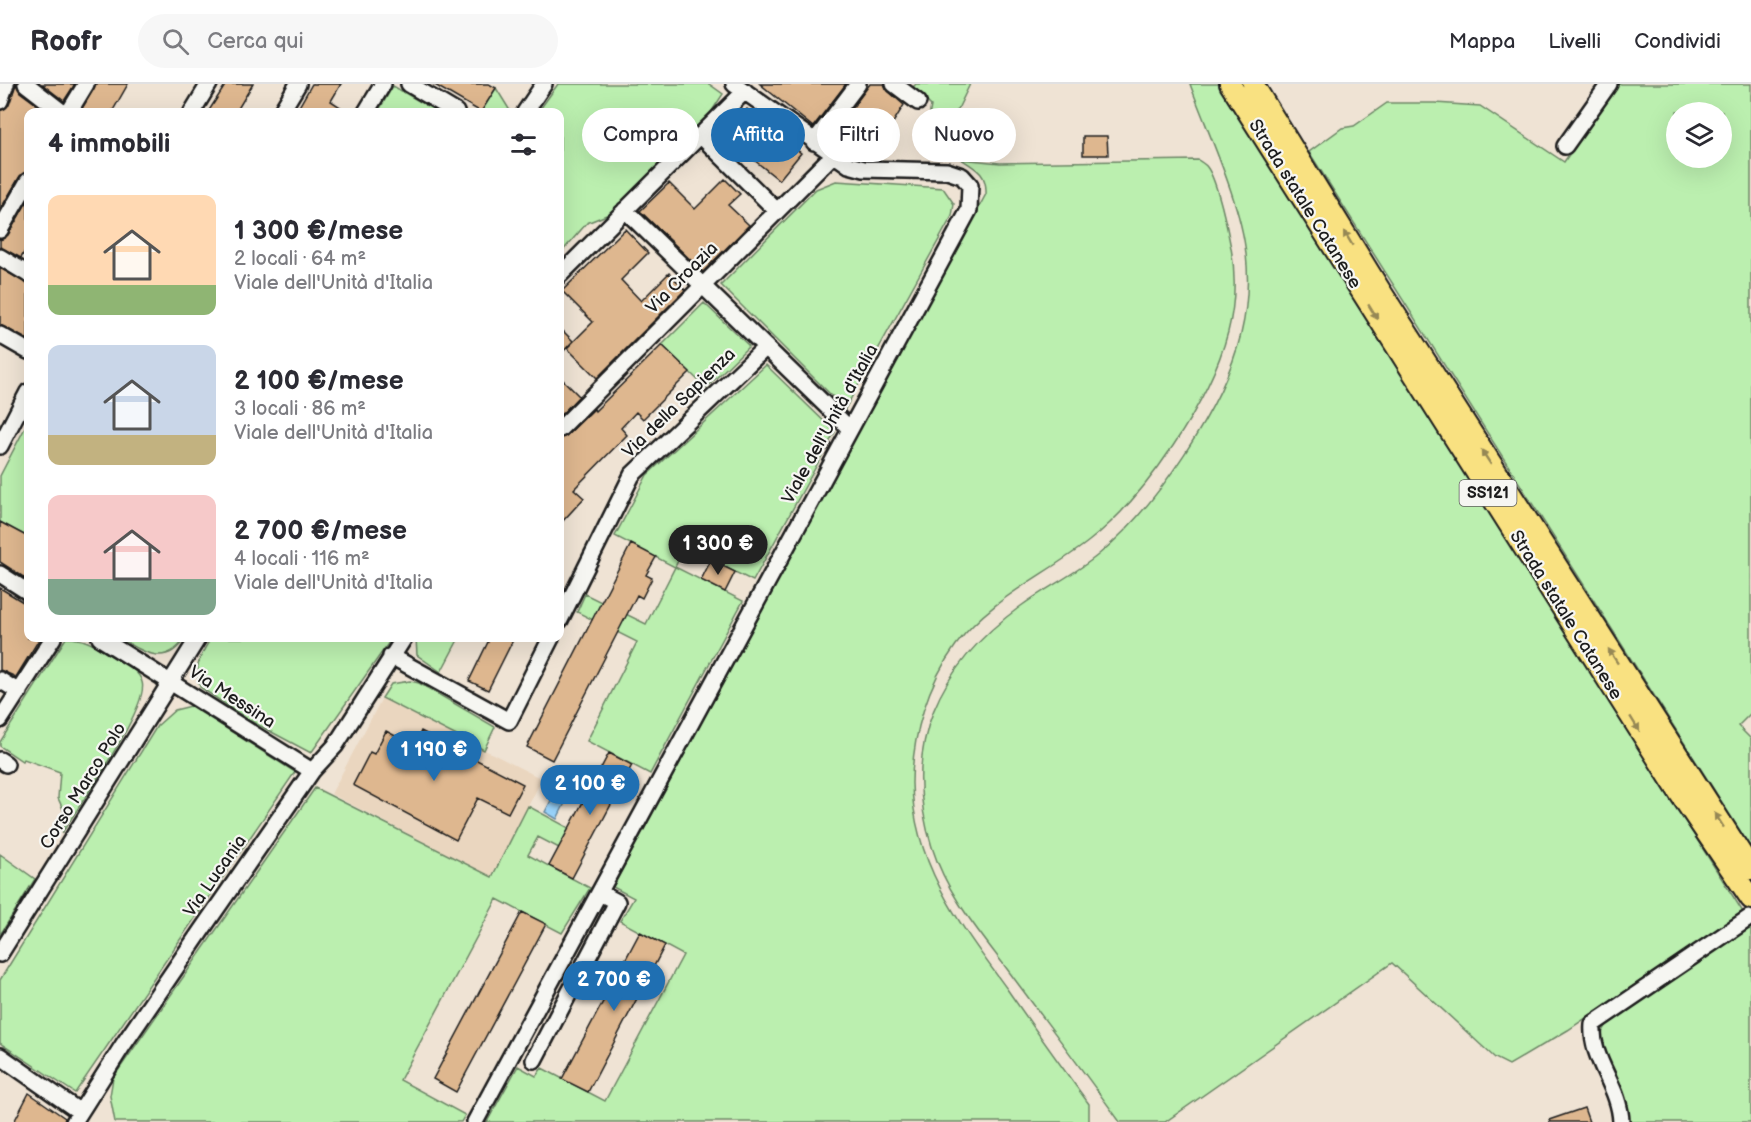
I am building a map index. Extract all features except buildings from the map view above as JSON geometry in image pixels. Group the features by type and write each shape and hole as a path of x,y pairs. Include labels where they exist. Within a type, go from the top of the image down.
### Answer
{"main road":[{"name":"Strada statale Catanese","path":"1230,84 1680,794 1750,909"},
{"name":"Strada statale Catanese","path":"1253,84 1380,290 1751,869"}],"street":[{"path":"0,101 6,84"},
{"path":"26,84 57,108"},
{"path":"71,108 86,84"},
{"path":"194,108 209,84"},
{"path":"283,108 298,84"},
{"path":"368,108 383,84"},
{"path":"409,84 449,108"},
{"path":"528,108 544,84"},
{"path":"814,142 858,84"},
{"path":"894,84 918,102"},
{"path":"1565,146 1609,84"},
{"path":"564,271 700,135 740,88 817,144"},
{"path":"700,135 777,211"},
{"name":"Via Croazia","path":"564,425 826,162"},
{"name":"Viale dell'Unità d'Italia","path":"475,1122 969,210 970,185 962,176 947,171 864,169 844,162"},
{"path":"0,230 24,188"},
{"path":"625,210 850,429"},
{"path":"0,257 24,272"},
{"path":"2,341 24,349"},
{"name":"Via della Sapienza","path":"564,612 632,475 766,347"},
{"path":"0,446 24,400"},
{"path":"0,574 24,589"},
{"path":"0,720 50,642"},
{"name":"Via Messina","path":"107,642 312,771"},
{"name":"Corso Marco Polo","path":"0,954 196,642"},
{"path":"401,642 391,656 509,721 549,642"},
{"name":"Via Lucania","path":"77,1117 203,928 312,771 334,746 391,656"},
{"path":"0,680 19,692"},
{"path":"534,1060 617,902 600,893"},
{"path":"1621,1122 1621,1109 1592,1041 1593,1024 1750,909"},
{"path":"0,1056 77,1117"}],"shaded area":[{"path":"382,698 542,779 492,877 331,794"}],"green space":[{"path":"558,84 709,84 723,94 714,108 711,108 708,117 699,126 699,108 582,108 582,162 662,162 609,214 587,223 564,249 564,108 541,108"},
{"path":"916,84 970,84 958,108 931,108 913,87"},
{"path":"1190,84 1220,84 1356,303 1743,912 1568,1030 1509,1065 1495,1058 1392,963 1165,1122 1120,1122 977,929 946,881 932,847 923,810 921,775 924,742 933,711 948,682 968,655 992,629 1021,606 1098,555 1142,511 1164,484 1203,423 1220,392 1232,362 1241,334 1246,305 1247,274 1243,234 1223,168"},
{"path":"1617,84 1751,84 1751,713 1738,726 1751,739 1751,848 1309,152 1342,128 1354,126 1387,103 1480,106 1564,162"},
{"path":"393,86 431,108 380,108"},
{"path":"496,88 508,108 484,108"},
{"path":"1198,160 1207,167 1215,183 1233,259 1233,301 1228,332 1207,388 1173,446 1132,500 1110,523 1089,541 1001,601 969,629 937,676 924,710 915,747 912,783 914,813 930,867 973,942 1089,1104 1089,1122 487,1122 518,1066 536,1076 542,1068 605,1101 683,955 620,921 634,898 613,887 986,194 983,177 966,162"},
{"path":"836,181 943,188 954,204 952,216 845,409 721,285 816,189"},
{"path":"704,303 749,346 706,388 662,345"},
{"path":"766,365 835,432 753,581 685,547 675,567 615,536 647,475"},
{"path":"24,430 24,535 0,522 0,476"},
{"path":"675,567 743,601 650,774 587,741 637,642 577,612 585,594 646,624"},
{"path":"63,642 88,642 131,668 142,682 142,694 124,733 62,833 66,816 58,798 60,772 24,759 22,761 0,746 0,742"},
{"path":"127,642 182,642 170,653 162,655 137,648"},
{"path":"209,642 389,642 311,753 249,720 200,687 197,673 201,655"},
{"path":"416,642 457,642 441,672 417,655"},
{"path":"410,681 419,683 495,727 484,750 382,698 391,684"},
{"path":"191,706 295,772 75,1093 0,1043 0,980 157,726 175,710"},
{"path":"315,788 492,877 528,806 569,828 559,848 538,837 528,855 590,888 562,933 497,899 400,1080 465,1115 461,1122 115,1122 110,1096 113,1078"},
{"path":"0,854 35,879 0,935"},
{"path":"1751,923 1751,1122 1628,1122 1620,1086 1602,1046 1600,1036 1608,1023"}],"water":[{"path":"556,791 568,797 557,819 545,812"}]}
